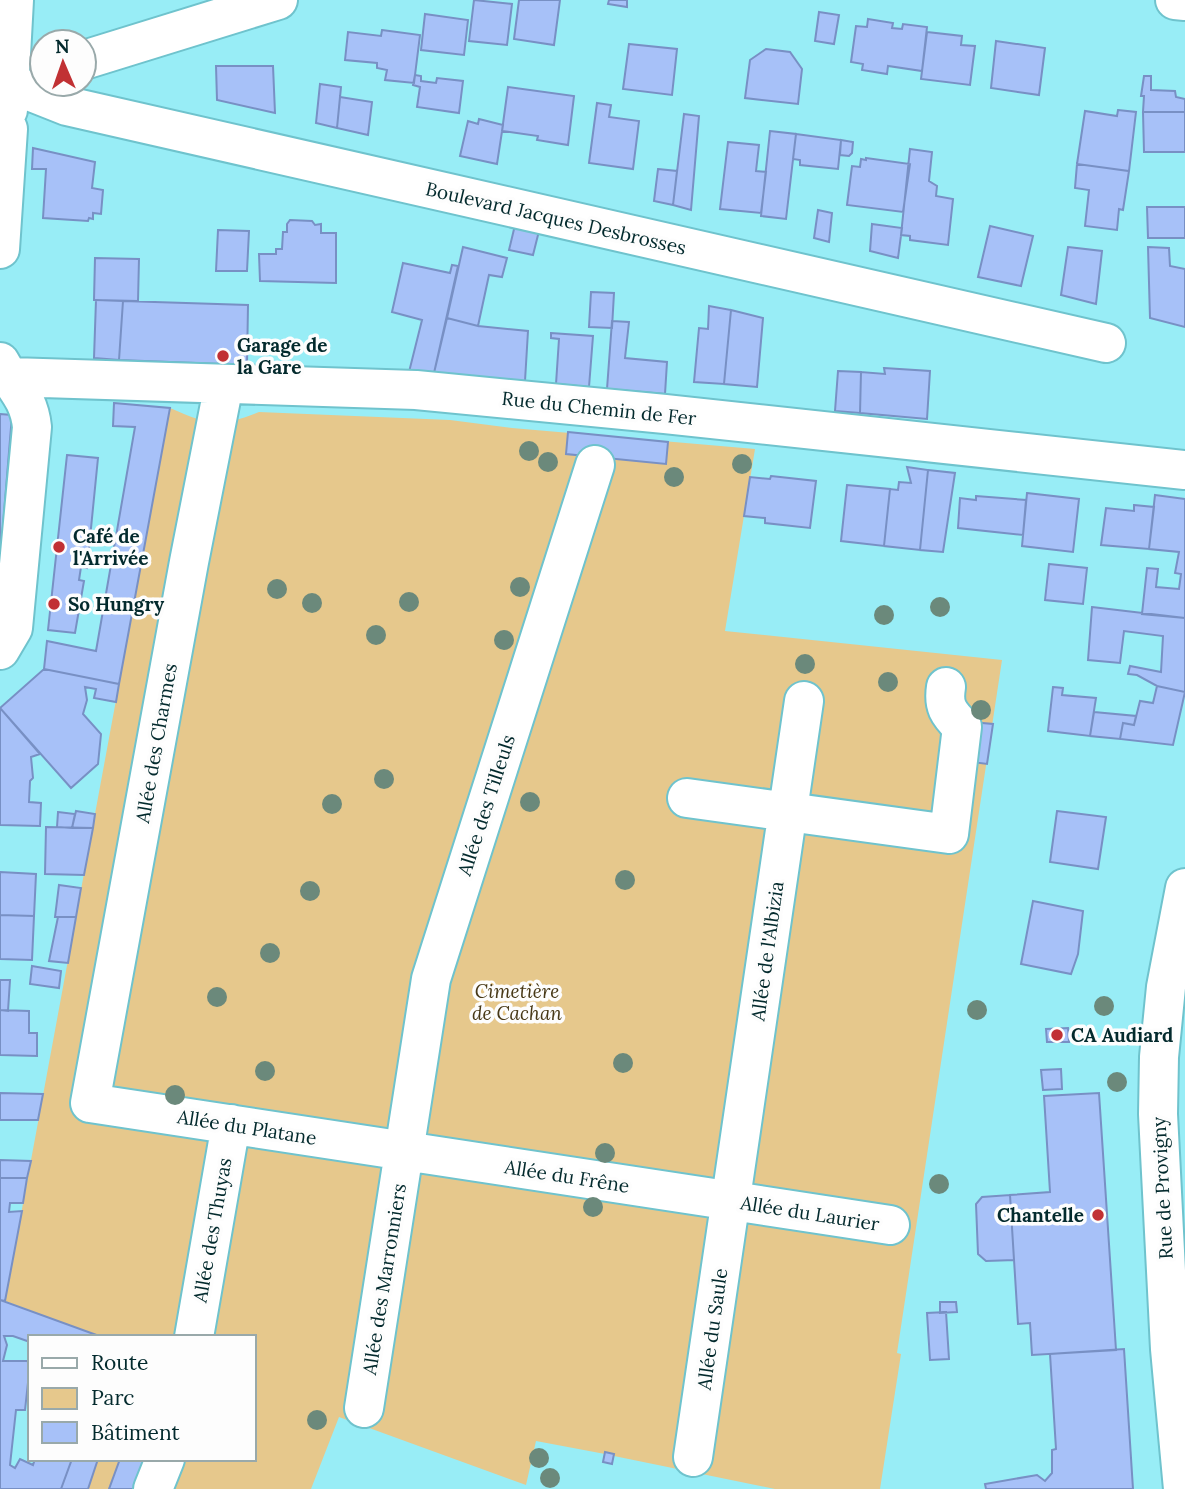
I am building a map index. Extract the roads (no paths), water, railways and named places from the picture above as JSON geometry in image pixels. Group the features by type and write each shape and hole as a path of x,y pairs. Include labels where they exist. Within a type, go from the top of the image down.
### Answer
{"street":[{"path":"0,249 17,99 14,0"},
{"path":"98,56 278,0"},
{"path":"1175,0 1185,1"},
{"name":"Boulevard Jacques Desbrosses","path":"17,99 67,106 1106,343"},
{"path":"0,650 13,628 32,427 24,397 5,369"},
{"name":"Rue du Chemin de Fer","path":"5,369 224,384 416,390 1185,470"},
{"name":"Allée des Charmes","path":"90,1103 186,576 224,384"},
{"name":"Allée des Tilleuls","path":"404,1150 431,979 595,465"},
{"path":"687,798 949,834 962,727 949,715 945,706 946,687"},
{"name":"Allée de l'Albizia","path":"731,1201 804,701"},
{"name":"Rue de Provigny","path":"1183,1489 1170,1349 1158,1114 1159,1057 1166,987 1185,888"},
{"name":"Allée du Platane","path":"90,1103 404,1150"},
{"name":"Allée des Thuyas","path":"194,1335 231,1124"},
{"name":"Allée du Frêne","path":"404,1150 731,1201"},
{"name":"Allée des Marronniers","path":"364,1408 404,1150"},
{"name":"Allée du Laurier","path":"731,1201 890,1225"},
{"name":"Allée du Saule","path":"693,1457 731,1201"},
{"path":"153,1489 164,1461"}],"place":[{"name":"Garage de la Gare","path":"223,356"},
{"name":"Café de l'Arrivée","path":"59,547"},
{"name":"So Hungry","path":"54,604"},
{"name":"CA Audiard","path":"1057,1035"},
{"name":"Chantelle","path":"1098,1215"}],"park label":[{"name":"Cimetière de Cachan","path":"517,1002"}]}
